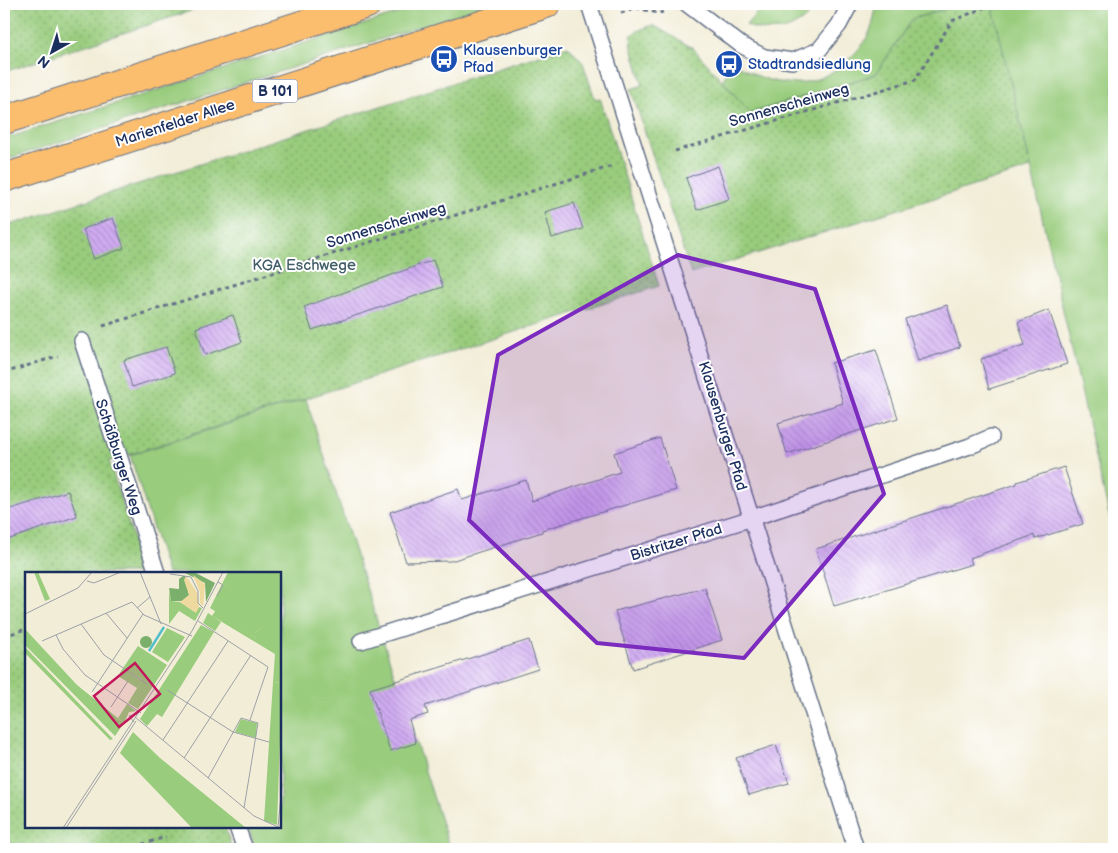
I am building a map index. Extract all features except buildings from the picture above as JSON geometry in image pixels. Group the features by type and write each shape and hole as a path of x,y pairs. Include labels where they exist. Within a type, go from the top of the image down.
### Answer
{"main road":[{"path":"4,120 367,4"},
{"name":"Marienfelder Allee","path":"4,178 546,4"}],"lane":[{"name":"Klausenburger Pfad","path":"589,4 856,849"},
{"path":"687,4 741,45 764,57 792,61 819,50 839,25 850,4"},
{"name":"Schäßburger Weg","path":"82,341 157,572"},
{"name":"Bistritzer Pfad","path":"361,641 752,518 991,438"},
{"path":"238,828 245,849"}],"path":[{"name":"Sonnenscheinweg","path":"675,150 914,80 952,21 993,4"},
{"path":"1103,4 1114,8"},
{"path":"615,15 637,8 658,14 666,10"},
{"name":"Sonnenscheinweg","path":"4,373 62,354 103,326 616,165 639,162"},
{"path":"4,636 25,629"},
{"path":"128,849 166,837"}],"highlighted area":[{"path":"678,255 815,289 884,494 744,658 597,643 469,520 498,355"}],"green space":[{"path":"4,4 212,4 4,72"},
{"path":"427,4 491,4 4,160 4,139"},
{"path":"752,4 817,4 806,18 792,27 772,30 758,29 746,25 759,10"},
{"path":"877,4 950,4 951,7 912,19 876,74 750,113 722,80 735,63 762,78 776,82 804,82 818,79 845,63 857,51 870,31"},
{"path":"962,4 992,4 1031,168 691,274 631,89 643,85 632,48 631,36 639,30 653,25 693,48 751,113 876,74 912,19"},
{"path":"1007,4 1114,4 1114,537 1031,168 993,10 1007,6"},
{"name":"KGA Eschwege","path":"568,46 583,63 595,99 600,98 659,286 109,461 144,572 25,572 25,828 225,828 232,849 4,849 4,227"},
{"path":"306,399 450,849 255,849 248,828 281,828 281,572 167,572 130,455"}],"place":[{"name":"Klausenburger Pfad","path":"444,59"},
{"name":"Stadtrandsiedlung","path":"729,64"}]}
